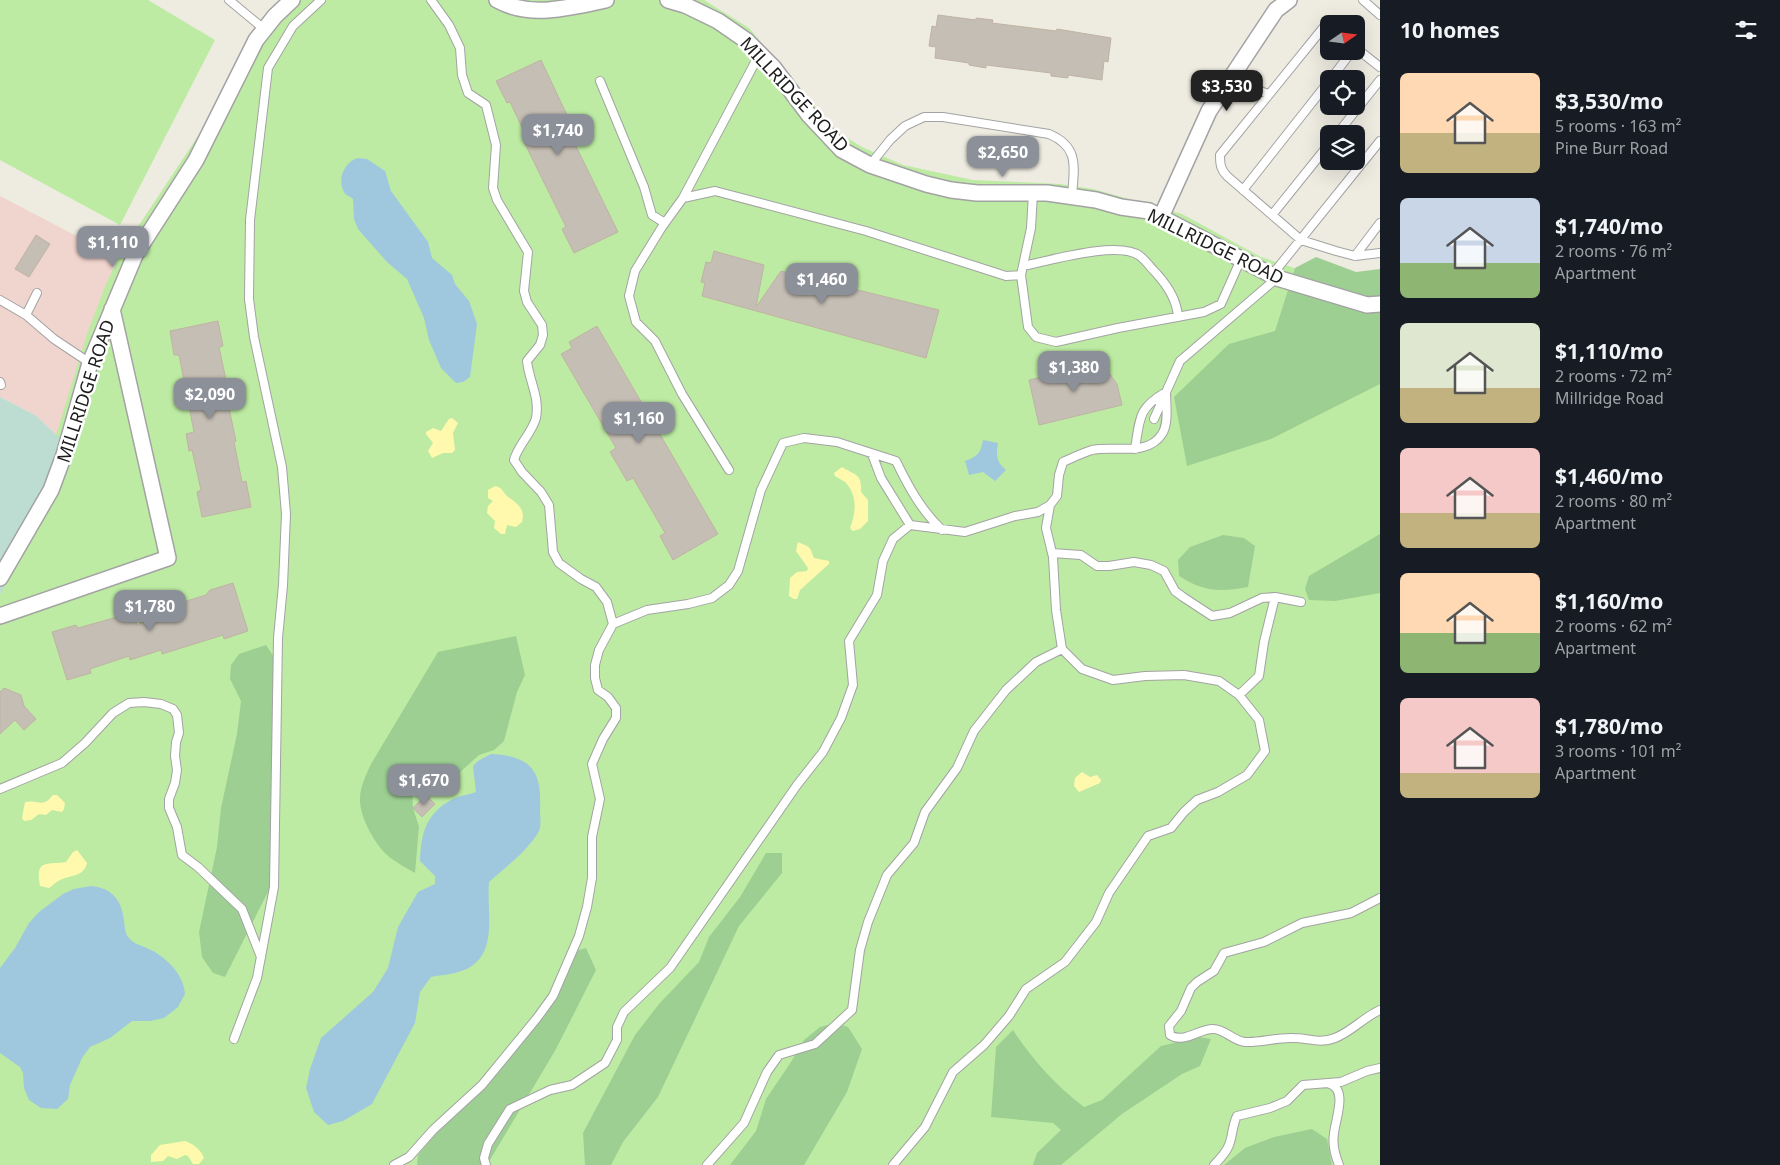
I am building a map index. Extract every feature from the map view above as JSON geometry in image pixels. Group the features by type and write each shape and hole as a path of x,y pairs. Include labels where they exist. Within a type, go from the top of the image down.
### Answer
{"street":[{"name":"MILLRIDGE ROAD","path":"0,578 52,490 64,456 90,363 135,254 196,160 256,40 292,0"},
{"path":"497,0 518,8 537,11 606,0"},
{"name":"MILLRIDGE ROAD","path":"668,0 685,5 718,21 740,36 760,53 809,115 842,150 870,165 926,184 951,190 976,193 1033,193 1072,196 1121,207 1149,210 1274,276 1367,305 1380,304"},
{"path":"1161,217 1209,112 1276,10 1289,0"},
{"path":"0,616 168,558 112,309"}],"lane":[{"path":"229,0 264,29"},
{"path":"234,1039 257,978 274,887 278,638 283,585 286,514 282,467 251,318 249,299 250,220 268,68 293,26 321,0"},
{"path":"431,0 449,25 460,48 462,75 468,92 486,105 496,145 493,188 497,200 528,252 524,292 527,302 542,325 540,345 527,361 528,375 535,389 537,404 536,420 516,452 514,460 548,505 553,552 559,564 580,579 596,587 607,602 613,624"},
{"path":"1363,0 1380,15"},
{"path":"1320,32 1220,156 1221,170 1301,240 1336,252 1356,256 1380,253"},
{"path":"729,470 682,394 655,341 636,322 629,296 636,271 665,223 683,198 760,53"},
{"path":"1365,55 1380,67"},
{"path":"1338,70 1345,60"},
{"path":"1234,74 1250,87 1268,94"},
{"path":"1344,125 1380,80"},
{"path":"600,81 644,187 652,215 665,223"},
{"path":"1243,190 1320,93"},
{"path":"870,165 890,140 905,126 924,117 943,117 1049,134 1058,138 1071,151 1074,167 1072,196"},
{"path":"1154,419 1180,361 1274,276 1380,141"},
{"path":"1272,215 1320,155"},
{"path":"683,198 715,191 866,231 1006,276 1021,275"},
{"path":"1033,193 1031,228 1021,275 1028,327 1036,337 1056,342 1204,312 1221,304 1241,259"},
{"path":"1356,256 1380,223"},
{"path":"1023,266 1103,249 1139,255 1166,283 1178,308 1178,317"},
{"path":"26,315 37,294"},
{"path":"2,304 26,315 54,339 90,363"},
{"path":"893,1165 925,1127 953,1072 997,1030 1009,1016 1026,989 1065,962 1096,922 1109,893 1148,836 1171,828 1197,800 1218,792 1247,775 1265,751 1259,720 1239,695 1219,681 1184,675 1145,676 1113,680 1082,669 1062,649 1056,610 1052,553 1046,528 1050,506 1057,496 1062,462 1092,450 1135,449 1153,443 1163,434 1166,417 1166,392"},
{"path":"1135,449 1139,419 1150,401 1166,392"},
{"path":"394,1165 409,1157 433,1130 482,1085 537,1018 553,996 579,936 592,878 592,837 600,799 592,764 603,739 616,718 616,708 608,697 598,690 595,678 595,665 598,650 613,624 647,610 688,604 712,598 729,585 738,571 762,490 782,443 804,438 837,442 896,461 916,499 928,517 942,530"},
{"path":"872,454 881,478 910,525"},
{"path":"486,1165 484,1158 488,1144 510,1109 550,1090 572,1085 605,1063 616,1040 618,1027 624,1012 670,968 797,785 823,752 840,718 853,685 849,641 877,595 883,561 893,539 910,525 965,532 1016,516 1038,512 1050,506"},
{"path":"1052,553 1081,555 1097,566 1134,562 1151,564 1164,572 1183,597 1212,616 1230,613 1262,598 1275,597 1301,602"},
{"path":"1239,695 1259,676 1264,642 1275,597"},
{"path":"707,1165 744,1123 767,1072 779,1055 815,1044 852,1010 860,950 868,922 887,874 914,843 925,812 957,768 974,731 1006,690 1036,662 1062,649"},
{"path":"0,789 62,762 85,743 113,712 129,703 161,704 173,709 177,715 179,733 175,756 177,770 175,783 169,799 169,808 177,828 182,855 198,867 242,909 261,957"},
{"path":"1380,898 1351,914 1302,923 1264,942 1226,951 1220,957 1214,971 1191,988 1181,1011 1168,1026 1168,1030 1170,1035 1180,1038 1211,1029 1219,1030 1241,1042 1263,1042 1293,1038 1323,1042 1341,1036 1366,1017 1380,1010"},
{"path":"1214,1165 1224,1154 1230,1143 1232,1125 1237,1116 1270,1108 1287,1100 1303,1085 1341,1082 1366,1071 1380,1068"},
{"path":"1330,1084 1336,1088 1339,1096 1333,1143 1338,1165"}],"shaded area":[{"path":"357,158 367,159 385,171 391,191 428,242 432,258 452,275 455,284 469,301 477,324 470,377 463,382 456,383 441,368 429,340 424,318 407,279 387,262 358,229 354,219 353,199 345,193 341,182 345,168 352,160"},
{"path":"0,196 132,265 63,441 35,415 0,397"},
{"path":"0,397 35,415 63,441 56,493 0,595"},
{"path":"983,440 998,443 997,458 1006,470 995,481 983,472 969,475 965,461 978,454"},
{"path":"491,754 516,758 532,768 539,785 539,831 522,853 489,882 488,935 486,947 481,957 472,966 458,972 431,977 420,992 415,1023 372,1104 343,1121 328,1125 314,1112 306,1088 310,1069 321,1038 373,992 388,968 398,927 418,892 435,884 435,876 420,861 422,841 427,825 431,817 444,805 456,798 476,792 473,766"},
{"path":"91,886 105,889 115,896 121,907 128,937 134,943 157,953 169,962 182,980 185,994 178,1007 164,1018 150,1021 132,1021 110,1038 90,1047 82,1058 70,1085 68,1099 57,1109 41,1108 29,1100 24,1088 23,1073 20,1067 0,1053 0,968 15,948 29,923 39,912 63,894 74,889"}],"green space":[{"path":"0,0 148,0 215,40 120,225 0,160"},
{"path":"279,0 704,0 749,28 836,131 862,147 903,165 973,180 1060,184 1093,189 1182,214 1261,257 1322,277 1380,286 1380,1165 0,1165 0,553 49,458 87,334 106,284 122,251 200,133 248,39"},
{"path":"1316,257 1356,272 1380,269 1380,384 1271,439 1187,466 1174,397 1229,344 1275,331 1295,268"},
{"path":"1380,534 1380,593 1335,601 1309,600 1305,589 1309,576"},
{"path":"1223,535 1244,538 1255,546 1248,587 1229,590 1204,588 1179,576 1178,560 1190,547"},
{"path":"516,636 525,675 517,692 504,741 494,750 479,755 435,795 412,787 413,808 419,827 415,873 385,853 364,820 360,804 361,788 371,764 438,652"},
{"path":"266,645 274,657 278,679 272,695 274,791 272,884 225,977 213,973 202,957 199,932 217,847 221,808 237,734 241,701 230,679 231,665 239,654"},
{"path":"766,853 782,853 782,873 739,926 658,1097 623,1142 611,1165 585,1165 583,1133 635,1035 659,1004 699,962 709,937 740,897"},
{"path":"586,948 596,970 556,1049 487,1165 417,1165 418,1155 546,1002 572,952"},
{"path":"836,1023 848,1027 862,1049 847,1092 804,1165 730,1165 756,1131 766,1099 804,1040 820,1027"},
{"path":"1013,1030 1045,1072 1084,1107 1102,1100 1161,1046 1199,1037 1211,1039 1200,1066 1182,1074 1122,1114 1061,1165 1033,1165 1037,1153 1061,1130 1053,1123 991,1117 996,1047"},
{"path":"1312,1129 1327,1139 1332,1165 1224,1165 1245,1148 1274,1137"}],"sand":[{"path":"452,418 458,423 453,433 455,450 452,453 443,453 432,458 428,451 433,443 426,432 433,428 441,431 449,419"},
{"path":"842,467 859,478 861,492 868,500 868,521 860,529 853,531 850,528 854,516 854,498 845,482 835,476 834,473"},
{"path":"495,486 517,504 523,513 522,522 516,527 507,525 505,534 501,534 494,528 495,521 487,513 488,506 493,501 488,498 488,490"},
{"path":"798,542 809,547 814,558 829,561 829,564 800,590 797,599 794,599 789,596 790,578 797,572 807,571 808,568 796,551"},
{"path":"1082,772 1090,777 1097,775 1101,780 1100,783 1079,792 1074,786 1075,778"},
{"path":"53,795 57,795 65,803 62,812 52,810 46,815 39,814 31,820 24,821 22,818 25,802 43,803"},
{"path":"77,850 87,863 83,871 60,880 49,888 40,886 39,871 41,867 48,864 66,862 73,852"},
{"path":"185,1141 197,1148 204,1158 199,1164 193,1164 188,1156 185,1155 177,1159 168,1156 163,1161 151,1162 151,1155 160,1145"}],"building":[{"path":"938,15 976,20 976,18 993,20 992,23 1056,31 1057,29 1111,38 1108,62 1104,61 1102,80 1068,75 1068,78 1051,76 1051,73 986,65 986,68 969,65 969,63 935,58 936,47 929,46 932,26 936,27"},
{"path":"541,60 576,134 571,136 618,232 574,253 562,229 566,227 524,142 528,140 510,102 507,103 496,81"},
{"path":"36,235 50,244 29,277 15,269"},
{"path":"714,251 764,265 756,307 781,271 939,310 926,358 702,296 705,283 701,282 706,262 711,263"},
{"path":"218,321 223,346 219,347 232,408 229,408 236,441 234,442 242,482 246,481 251,507 202,517 197,492 201,490 192,450 189,451 186,434 194,432 179,355 174,355 170,331"},
{"path":"597,326 718,534 673,560 660,536 665,533 633,478 627,481 610,452 616,448 561,354 572,348 569,342"},
{"path":"1102,363 1117,384 1122,405 1039,425 1029,380"},
{"path":"233,583 248,631 224,639 223,635 162,654 161,650 130,660 129,656 90,669 91,673 67,680 52,632 76,625 78,628 117,617 116,614 132,609 137,626 151,612 206,595 210,590"},
{"path":"4,688 21,695 24,706 36,719 24,730 15,720 0,734 0,692"},
{"path":"426,795 435,804 422,817 413,808"}]}
